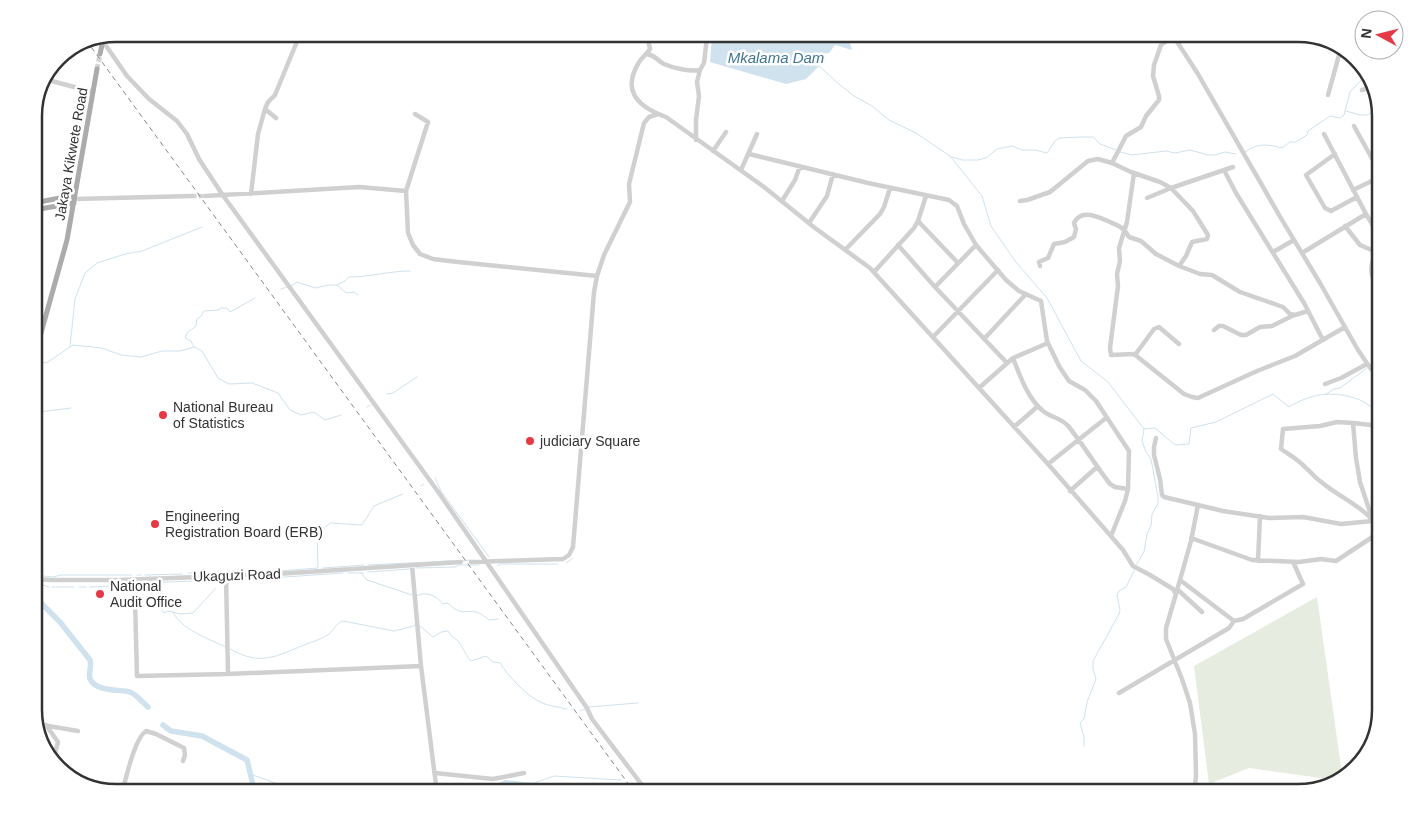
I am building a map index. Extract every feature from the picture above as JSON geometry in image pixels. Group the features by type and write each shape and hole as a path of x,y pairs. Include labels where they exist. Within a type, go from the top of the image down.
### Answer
{"main road":[{"path":"100,54 101,44"},
{"name":"Jakaya Kikwete Road","path":"43,327 66,247 97,69"},
{"path":"43,202 74,199"},
{"path":"43,208 74,199"}],"street":[{"path":"251,194 258,134 265,109 268,102 275,95 296,43"},
{"path":"650,43 650,49 636,67 632,83 633,92 637,100 642,105 666,117 741,170 874,272 1048,464 1111,536 1133,566 1177,591 1202,612"},
{"path":"696,140 699,99 698,82 700,70 704,63 706,43"},
{"path":"1112,163 1126,136 1141,127 1146,116 1159,100 1153,76 1154,66 1163,43"},
{"path":"1177,43 1198,74 1371,369"},
{"path":"105,44 127,76 149,99 177,121 187,134 199,159 222,194 439,493 587,708 592,719 641,784"},
{"path":"647,54 654,55 664,64 694,71 700,70"},
{"path":"1328,95 1339,56"},
{"path":"52,81 93,92"},
{"path":"1362,90 1366,89"},
{"path":"265,109 276,118"},
{"path":"415,114 428,122 406,191 408,233 413,245 420,254 433,259 597,276"},
{"path":"472,562 563,559 570,555 573,547 594,292 597,276 618,223 630,202 629,184 644,123 649,118 658,114"},
{"path":"1354,126 1371,157"},
{"path":"713,151 726,132"},
{"path":"741,170 757,134"},
{"path":"1324,134 1371,223"},
{"path":"749,154 953,202 957,206 964,224 976,245 1012,286 1041,302 1044,329 1048,343 1064,374 1069,381 1091,394 1129,450 1128,489 1121,515 1111,536"},
{"path":"1334,154 1306,175 1325,208 1331,211 1357,197"},
{"path":"1020,201 1050,192 1088,161 1095,159 1112,163 1160,182 1171,188 1192,211 1208,235 1207,239 1192,242 1179,266"},
{"path":"782,201 795,180 800,166"},
{"path":"1147,198 1233,167"},
{"path":"1224,170 1324,340"},
{"path":"1134,173 1125,230 1119,248 1120,261 1117,274 1117,294 1110,348 1111,355 1135,355 1184,394 1198,398 1257,371 1285,361 1345,327"},
{"path":"809,223 827,196 833,174"},
{"path":"1354,190 1371,181"},
{"path":"205,196 359,187 406,191"},
{"path":"845,250 880,214 890,188"},
{"path":"74,199 192,196"},
{"path":"874,272 918,221 926,196"},
{"path":"1302,253 1366,214"},
{"path":"1040,266 1039,262 1048,258 1054,244 1060,244 1074,236 1076,229 1074,224 1080,215 1099,217 1125,230 1128,237 1141,241 1156,254 1179,266 1200,274 1212,275 1235,290 1283,307 1290,314 1295,315"},
{"path":"918,221 958,263"},
{"path":"1345,226 1360,245 1371,250"},
{"path":"1273,252 1294,240"},
{"path":"898,245 1006,362"},
{"path":"935,287 976,245"},
{"path":"933,337 998,270"},
{"path":"984,339 1026,294"},
{"path":"1214,330 1222,326 1241,335 1246,335 1260,327 1272,326 1308,310"},
{"path":"1135,355 1154,330 1159,327 1179,344"},
{"path":"979,388 1006,362 1048,343"},
{"path":"1013,358 1029,392 1038,406 1045,413 1064,422 1110,484 1115,487 1128,489"},
{"path":"1326,384 1367,364"},
{"path":"1014,427 1038,406"},
{"path":"1048,464 1077,439 1106,418"},
{"path":"1372,425 1337,422 1320,426 1283,429 1281,449 1295,458 1318,480 1355,504 1372,520"},
{"path":"1353,423 1360,482 1372,517"},
{"path":"1156,438 1154,455 1162,495 1170,500 1277,518 1303,516 1341,524 1372,521"},
{"path":"1070,491 1097,467"},
{"path":"1195,784 1195,734 1190,703 1188,693 1168,646 1166,633 1198,505"},
{"path":"1258,561 1260,516"},
{"path":"1191,538 1258,561 1297,562 1321,559 1339,560 1372,537"},
{"name":"Ukaguzi Road","path":"43,579 104,580 226,576 320,572 461,562"},
{"path":"1119,694 1229,628 1234,621 1243,619 1303,584 1294,564 1297,562"},
{"path":"412,565 421,666 436,784"},
{"path":"226,576 228,674"},
{"path":"1180,580 1234,621"},
{"path":"135,601 137,676 421,666"},
{"path":"46,725 78,731"},
{"path":"46,725 58,742 55,752"},
{"path":"125,784 142,733 146,731 184,748 185,755 183,761"},
{"path":"435,773 493,778 524,772"}],"shaded area":[{"path":"1317,597 1341,769 1326,779 1249,768 1209,784 1194,666"}],"water":[{"name":"Mkalama Dam","path":"712,43 850,43 852,50 835,45 829,53 807,56 799,63 819,66 806,79 786,84 710,62"},
{"path":"505,780 534,783 499,784"}],"waterway":[{"path":"819,66 854,96 872,106 889,120 916,133 950,156 982,196 991,226 1015,261 1047,298 1081,361 1108,382 1144,429 1155,428 1175,445 1189,444 1191,428 1216,422 1273,394 1289,407 1323,394 1350,397 1371,407"},
{"path":"1245,152 1263,145 1282,148 1290,142 1296,142 1307,135 1308,131 1330,116 1340,118 1344,115 1350,92 1362,80"},
{"path":"1346,111 1360,115 1371,113"},
{"path":"952,157 962,160 978,160 986,158 997,149 1012,146 1022,150 1035,150 1047,153 1059,138 1081,137 1093,137 1100,144 1116,150"},
{"path":"1120,152 1132,155 1166,151 1175,153 1190,150 1208,155 1225,152 1236,154"},
{"path":"70,347 75,299 85,273 97,263 142,251 202,227"},
{"path":"337,285 349,277 410,271"},
{"path":"291,286 297,282 315,288 337,285 346,293 354,292 358,295"},
{"path":"281,289 287,287"},
{"path":"194,347 191,341 185,338 187,333 196,326 197,319 204,311 227,308 230,312 255,298"},
{"path":"43,363 48,362 73,345 102,348 121,355 141,357 162,351 180,351 194,347 202,351 218,378 229,384 252,383 278,393 290,410 301,415 314,412 325,420 341,415"},
{"path":"1326,394 1340,388 1367,368"},
{"path":"387,394 393,393 417,377"},
{"path":"367,407 371,405"},
{"path":"43,412 71,408"},
{"path":"1136,565 1144,552 1152,514 1158,504 1151,459 1142,441 1144,429"},
{"path":"435,478 441,491 489,557"},
{"path":"321,531 330,523 362,525 374,506 403,494"},
{"path":"279,571 318,568 317,534"},
{"path":"566,563 573,558"},
{"path":"462,561 470,560"},
{"path":"368,565 450,561"},
{"path":"497,566 501,564 558,564"},
{"path":"323,568 364,565"},
{"path":"416,568 479,565"},
{"path":"368,572 410,569"},
{"path":"1084,746 1084,737 1080,723 1084,719 1087,702 1096,679 1093,661 1119,614 1117,595 1119,591 1126,587 1135,569"},
{"path":"228,572 274,571"},
{"path":"188,573 223,572"},
{"path":"360,572 367,580 412,595"},
{"path":"271,578 343,573"},
{"path":"348,573 364,573"},
{"path":"145,575 182,574"},
{"path":"43,576 132,575"},
{"path":"228,580 267,578"},
{"path":"140,583 223,580"},
{"path":"137,584 148,585 155,601 164,613 168,611 173,612 189,629 226,647"},
{"path":"43,585 49,587"},
{"path":"137,585 137,601"},
{"path":"90,587 118,586"},
{"path":"122,586 131,586 131,593"},
{"path":"52,587 74,587"},
{"path":"79,587 86,587"},
{"path":"173,612 180,614 193,613 216,588"},
{"path":"416,596 423,594 431,595 443,604 448,603 457,610 479,613 489,620 498,619"},
{"path":"132,596 132,609"},
{"path":"43,605 60,622 90,660 90,679 93,683 102,688 130,692 148,707"},
{"path":"230,649 250,657 267,658 323,637 343,621 394,631 417,625"},
{"path":"420,626 433,637 441,632 448,631 459,642 471,661 486,656 493,662 500,663 518,685 534,699 567,709"},
{"path":"589,707 638,703"},
{"path":"580,711 585,709"},
{"path":"163,725 171,731 202,736 247,760 253,784"},
{"path":"250,774 278,784"},
{"path":"534,783 554,776 621,780"}],"tunnel":[{"path":"97,69 100,54"},
{"path":"192,196 205,196"}],"railway":[{"path":"91,47 628,784"}],"place":[{"name":"National Bureau of Statistics","path":"163,415"},
{"name":"judiciary Square","path":"530,441"},
{"name":"Engineering Registration Board (ERB)","path":"155,524"},
{"name":"National Audit Office","path":"100,594"}]}
